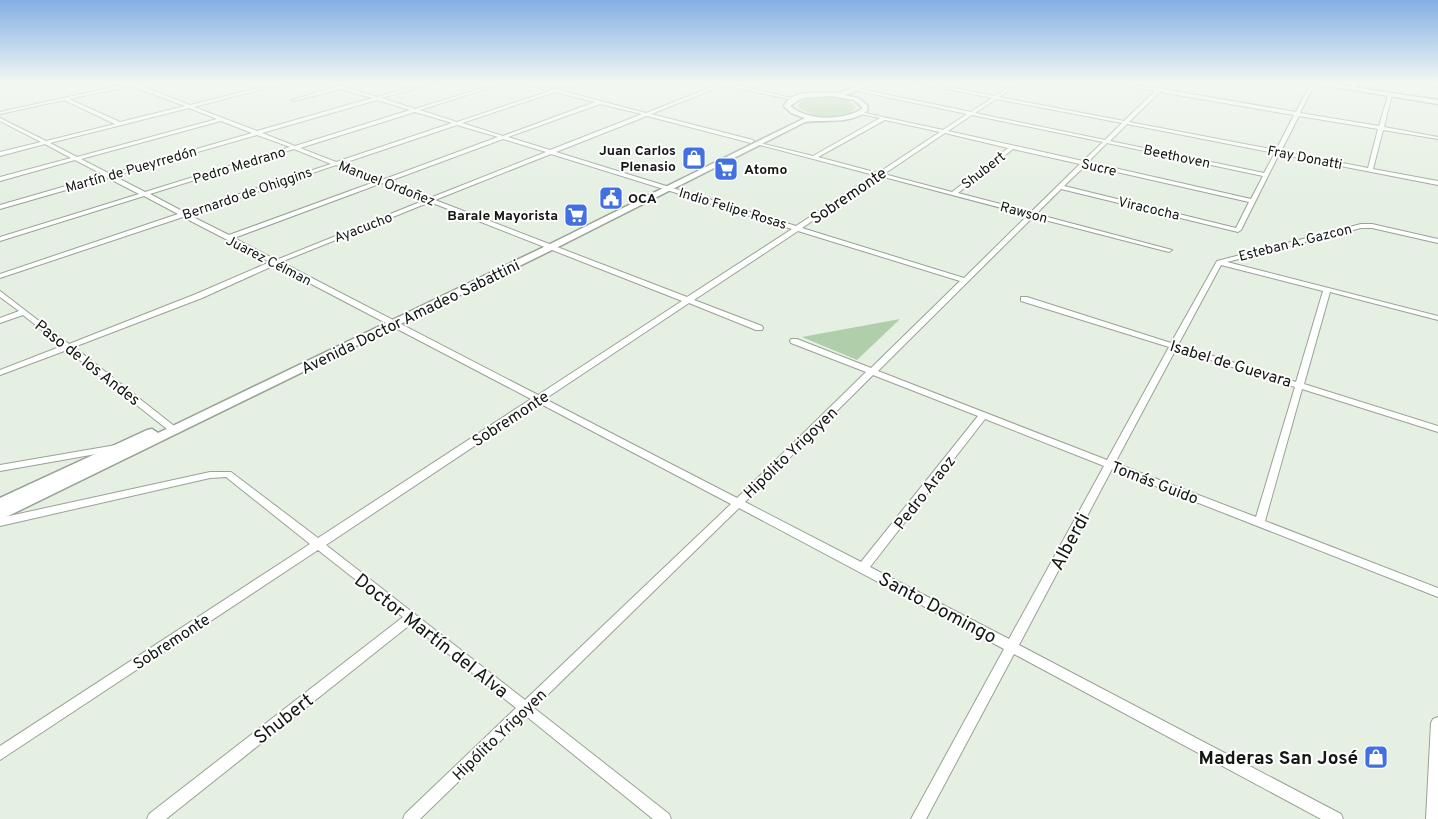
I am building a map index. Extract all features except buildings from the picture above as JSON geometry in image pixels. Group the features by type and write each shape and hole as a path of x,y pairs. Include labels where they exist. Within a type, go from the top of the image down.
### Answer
{"main road":[{"name":"Avenida Doctor Amadeo Sabattini","path":"0,515 172,428 664,187 794,120"},
{"name":"Avenida Doctor Amadeo Sabattini","path":"754,142 803,120"},
{"name":"Avenida Doctor Amadeo Sabattini","path":"0,504 124,446 172,428"}],"street":[{"name":"Juarez Célman","path":"2,120 538,399"},
{"path":"112,120 120,124"},
{"path":"0,154 134,120"},
{"path":"0,179 218,120"},
{"name":"Manuel Ordoñez","path":"225,120 759,328"},
{"name":"Martín de Pueyrredón","path":"0,207 302,120"},
{"name":"Pedro Medrano","path":"0,239 383,120"},
{"name":"Indio Felipe Rosas","path":"448,120 799,228"},
{"name":"Bernardo de Ohiggins","path":"0,276 465,120"},
{"path":"227,238 549,120"},
{"name":"Ayacucho","path":"0,373 199,296 276,263 631,120"},
{"name":"Rawson","path":"671,120 1169,250"},
{"path":"814,157 880,120"},
{"name":"Sucre","path":"894,120 1252,201"},
{"name":"Sobremonte","path":"0,754 799,228 878,174 963,120"},
{"name":"Beethoven","path":"1002,120 1266,175"},
{"name":"Fray Donatti","path":"1111,120 1438,183"},
{"name":"Hipólito Yrigoyen","path":"410,819 738,503 1030,214 1128,120"},
{"path":"1252,201 1293,120"},
{"path":"1334,120 1438,138"},
{"path":"1370,170 1383,120"},
{"name":"Shubert","path":"953,194 1012,147"},
{"name":"Viracocha","path":"1059,187 1238,230 1252,201"},
{"name":"Esteban A. Gazcon","path":"1219,262 1361,226 1372,226 1438,241"},
{"path":"799,228 964,280"},
{"path":"1219,262 1438,318"},
{"name":"Alberdi","path":"918,819 1013,647 1109,464 1219,262"},
{"path":"1259,523 1327,290"},
{"name":"Paso de los Andes","path":"0,293 172,428"},
{"name":"Isabel de Guevara","path":"1024,299 1438,428"},
{"path":"0,321 24,312"},
{"path":"794,341 872,371"},
{"name":"Tomás Guido","path":"872,371 1438,593"},
{"name":"Santo Domingo","path":"538,399 863,568 1336,819"},
{"name":"Pedro Araoz","path":"863,568 984,416"},
{"path":"0,468 124,446"},
{"path":"0,522 210,474 228,474 317,545"},
{"name":"Doctor Martín del Alva","path":"317,545 411,617 664,819"},
{"name":"Shubert","path":"154,819 411,617"},
{"path":"1432,819 1436,805 1438,723"}],"green space":[{"path":"900,319 857,360 802,337"}],"place":[{"name":"Juan Carlos Plenasio","path":"694,158"},
{"name":"Atomo","path":"726,169"},
{"name":"OCA","path":"611,198"},
{"name":"Barale Mayorista","path":"576,215"},
{"name":"Maderas San José","path":"1376,757"}]}
